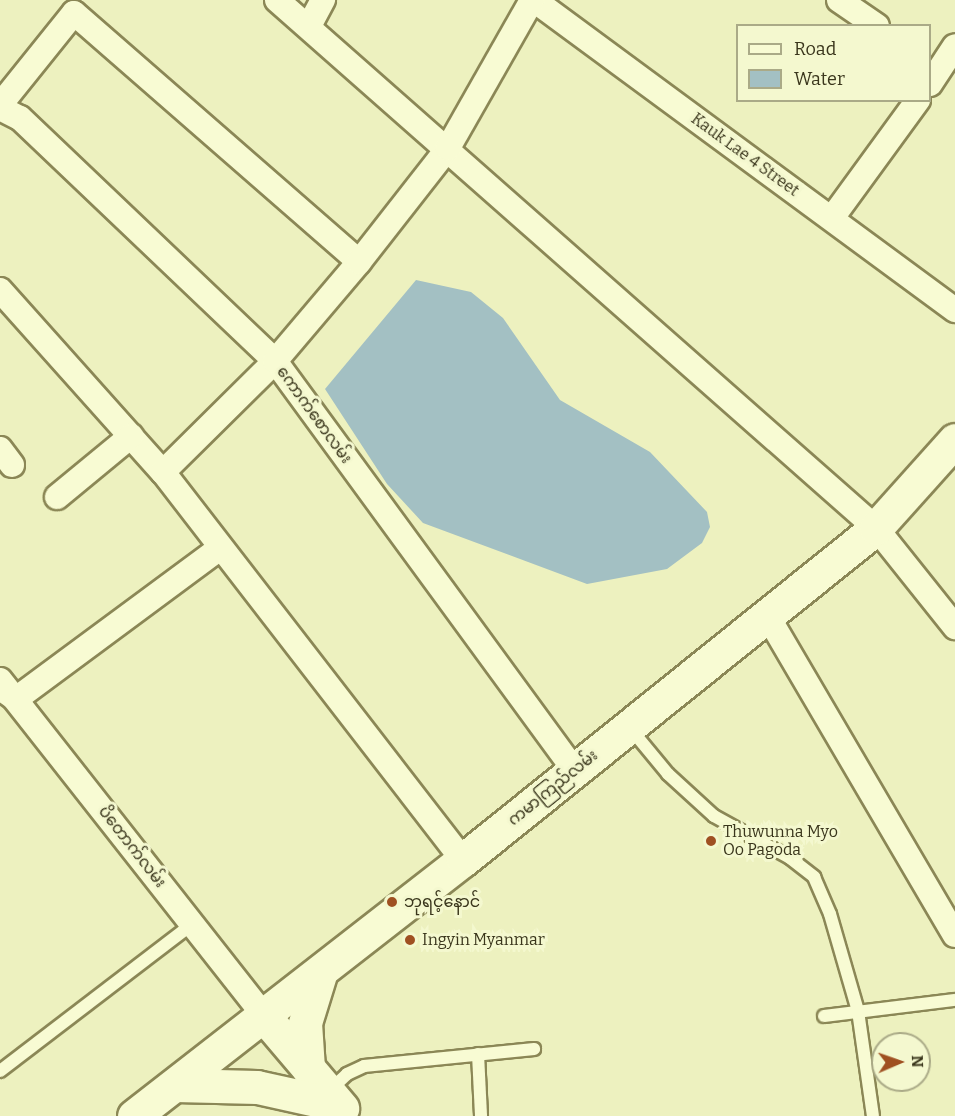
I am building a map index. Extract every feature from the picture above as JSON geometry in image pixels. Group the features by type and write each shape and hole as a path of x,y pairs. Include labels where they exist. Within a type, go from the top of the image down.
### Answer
{"main road":[{"name":"ကမာကြည်လမ်း","path":"134,1116 463,860 876,528 955,440"},
{"path":"321,971 305,1023 331,1095"},
{"path":"264,1016 331,1095"},
{"path":"175,1084 257,1087 331,1095"}],"street":[{"path":"277,0 876,528 955,627"},
{"path":"309,26 323,0"},
{"path":"164,472 275,361 359,261 447,148 533,0"},
{"name":"Kauk Lae 4 Street","path":"533,0 955,310"},
{"path":"839,0 874,24"},
{"path":"0,106 80,7 359,261"},
{"path":"933,72 955,46"},
{"path":"832,218 917,102"},
{"name":"ကောက်စောလမ်း","path":"0,106 20,118 275,361 575,771"},
{"path":"4,301 164,472 220,548 463,860"},
{"path":"57,497 131,436"},
{"path":"8,693 220,548"},
{"path":"767,615 955,935"},
{"name":"ပိတောက်လမ်း","path":"0,680 264,1016"}],"lane":[{"path":"629,727 668,774 714,816 790,858 814,878 830,914 858,1011 873,1116"},
{"path":"0,1071 192,924"},
{"path":"824,1016 955,1000"},
{"path":"331,1095 347,1074 364,1066 534,1049"},
{"path":"478,1054 481,1116"}],"water":[{"path":"416,280 471,292 503,318 560,400 650,452 707,512 710,527 702,543 667,569 587,584 423,523 387,484 325,389"}],"place":[{"name":"Thuwunna Myo Oo Pagoda","path":"711,841"},
{"name":"ဘုရင့်နောင်","path":"392,902"},
{"name":"Ingyin Myanmar","path":"410,940"}]}
